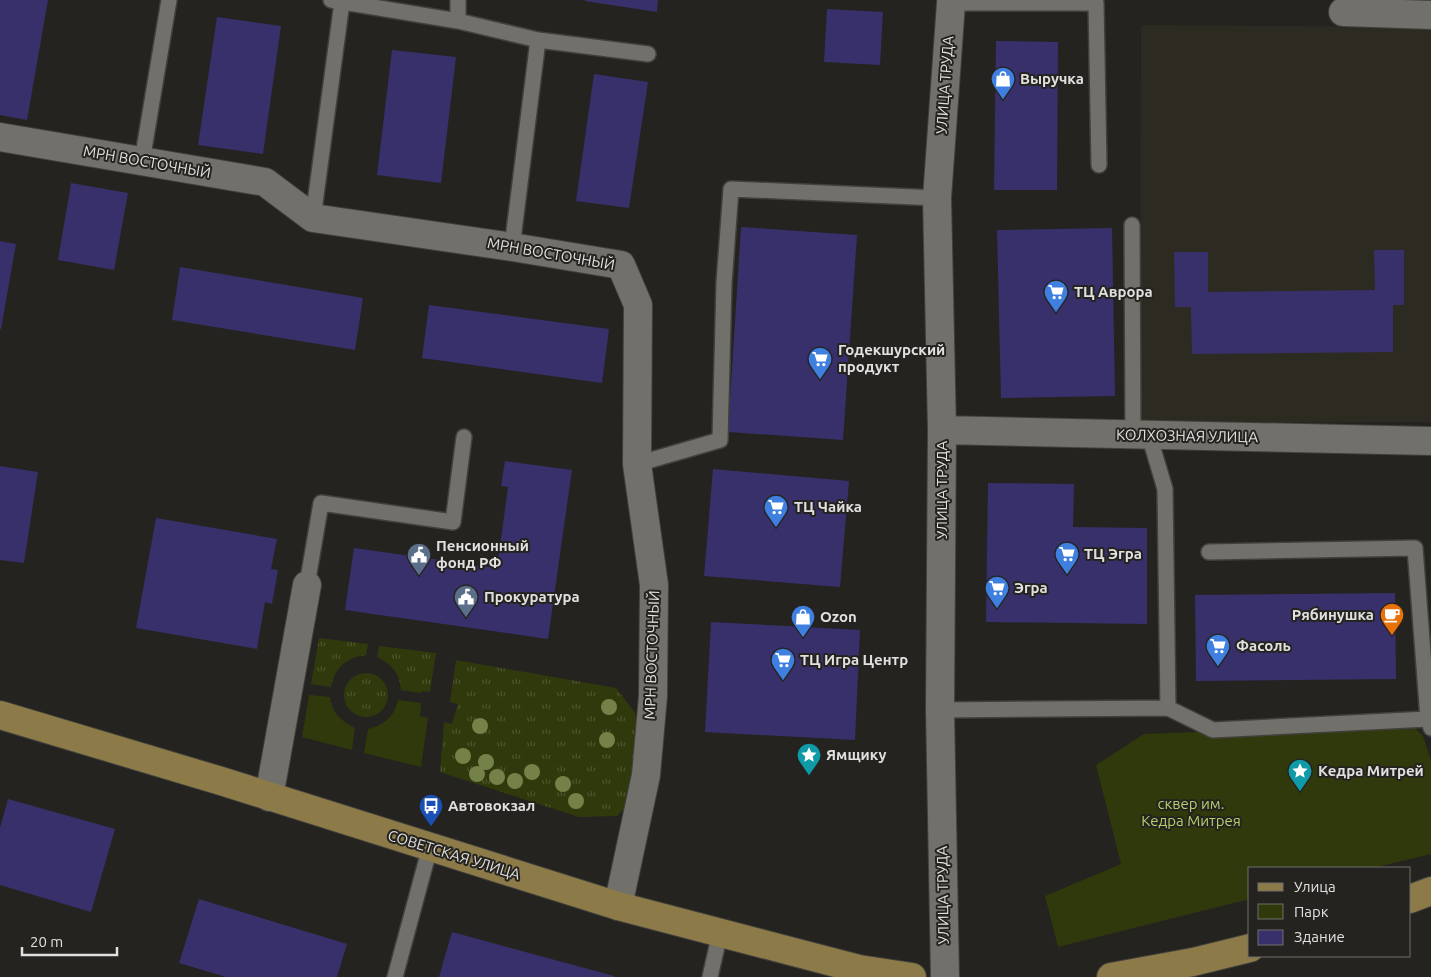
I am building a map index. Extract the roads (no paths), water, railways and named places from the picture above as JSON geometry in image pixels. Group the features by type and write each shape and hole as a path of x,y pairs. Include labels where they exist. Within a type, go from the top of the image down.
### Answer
{"main road":[{"name":"СОВЕТСКАЯ УЛИЦА","path":"0,715 269,796 618,906 859,969 912,977"},
{"path":"1411,899 1431,890"},
{"path":"1112,977 1193,962 1248,948"}],"street":[{"name":"УЛИЦА ТРУДА","path":"945,977 940,710 942,430 937,198 951,4"},
{"path":"1343,12 1431,15"},
{"name":"МРН ВОСТОЧНЫЙ","path":"0,137 265,182 313,218 512,247 621,266 638,305 637,464 654,585 652,696 646,775 618,906"},
{"name":"КОЛХОЗНАЯ УЛИЦА","path":"942,430 1431,441"},
{"path":"269,796 307,584"}],"lane":[{"path":"142,161 169,0"},
{"path":"458,0 458,21"},
{"path":"313,218 336,1 458,21 538,40 648,54"},
{"path":"951,4 1096,3 1099,165"},
{"path":"512,247 538,40"},
{"path":"637,464 720,440 724,283 731,189 937,198"},
{"path":"1132,224 1141,435 1165,489 1168,708"},
{"path":"307,584 321,503 453,522 464,437"},
{"path":"940,710 1168,708 1213,730 1430,724 1415,548 1209,552"},
{"path":"395,977 430,847"},
{"path":"710,977 720,933"}],"place":[{"name":"Выручка","path":"1003,100"},
{"name":"ТЦ Аврора","path":"1056,313"},
{"name":"Годекшурский продукт","path":"820,380"},
{"name":"ТЦ Чайка","path":"776,528"},
{"name":"ТЦ Эгра","path":"1067,575"},
{"name":"Пенсионный фонд РФ","path":"419,576"},
{"name":"Эгра","path":"997,609"},
{"name":"Прокуратура","path":"466,618"},
{"name":"Рябинушка","path":"1392,636"},
{"name":"Ozon","path":"803,638"},
{"name":"Фасоль","path":"1218,667"},
{"name":"ТЦ Игра Центр","path":"783,681"},
{"name":"Ямщику","path":"809,776"},
{"name":"Кедра Митрей","path":"1300,792"},
{"name":"Автовокзал","path":"431,827"}],"park label":[{"name":"сквер им. Кедра Митрея","path":"1191,812"}]}
